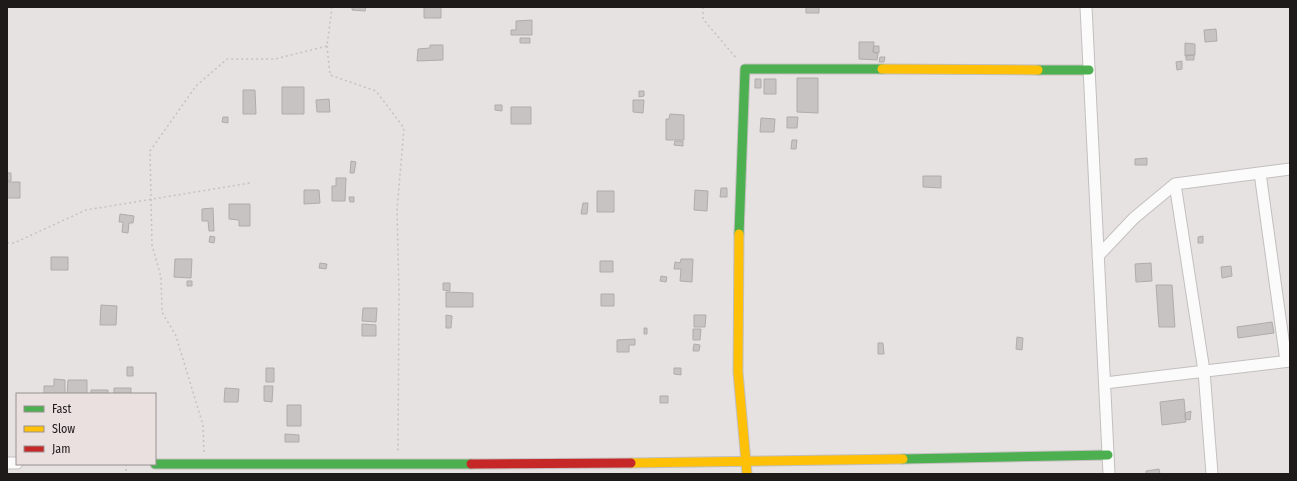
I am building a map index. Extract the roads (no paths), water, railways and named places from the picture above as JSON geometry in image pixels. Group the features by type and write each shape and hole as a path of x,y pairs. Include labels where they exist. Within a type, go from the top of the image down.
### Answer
{"street":[{"path":"1086,7 1109,474"},
{"path":"747,474 738,372 739,201 745,68 1089,70"},
{"path":"1098,256 1134,218 1175,184 1290,170"},
{"path":"1105,383 1288,361 1260,173"},
{"path":"1175,184 1204,371 1212,474"},
{"path":"156,464 205,464 398,470 1108,455"}]}
